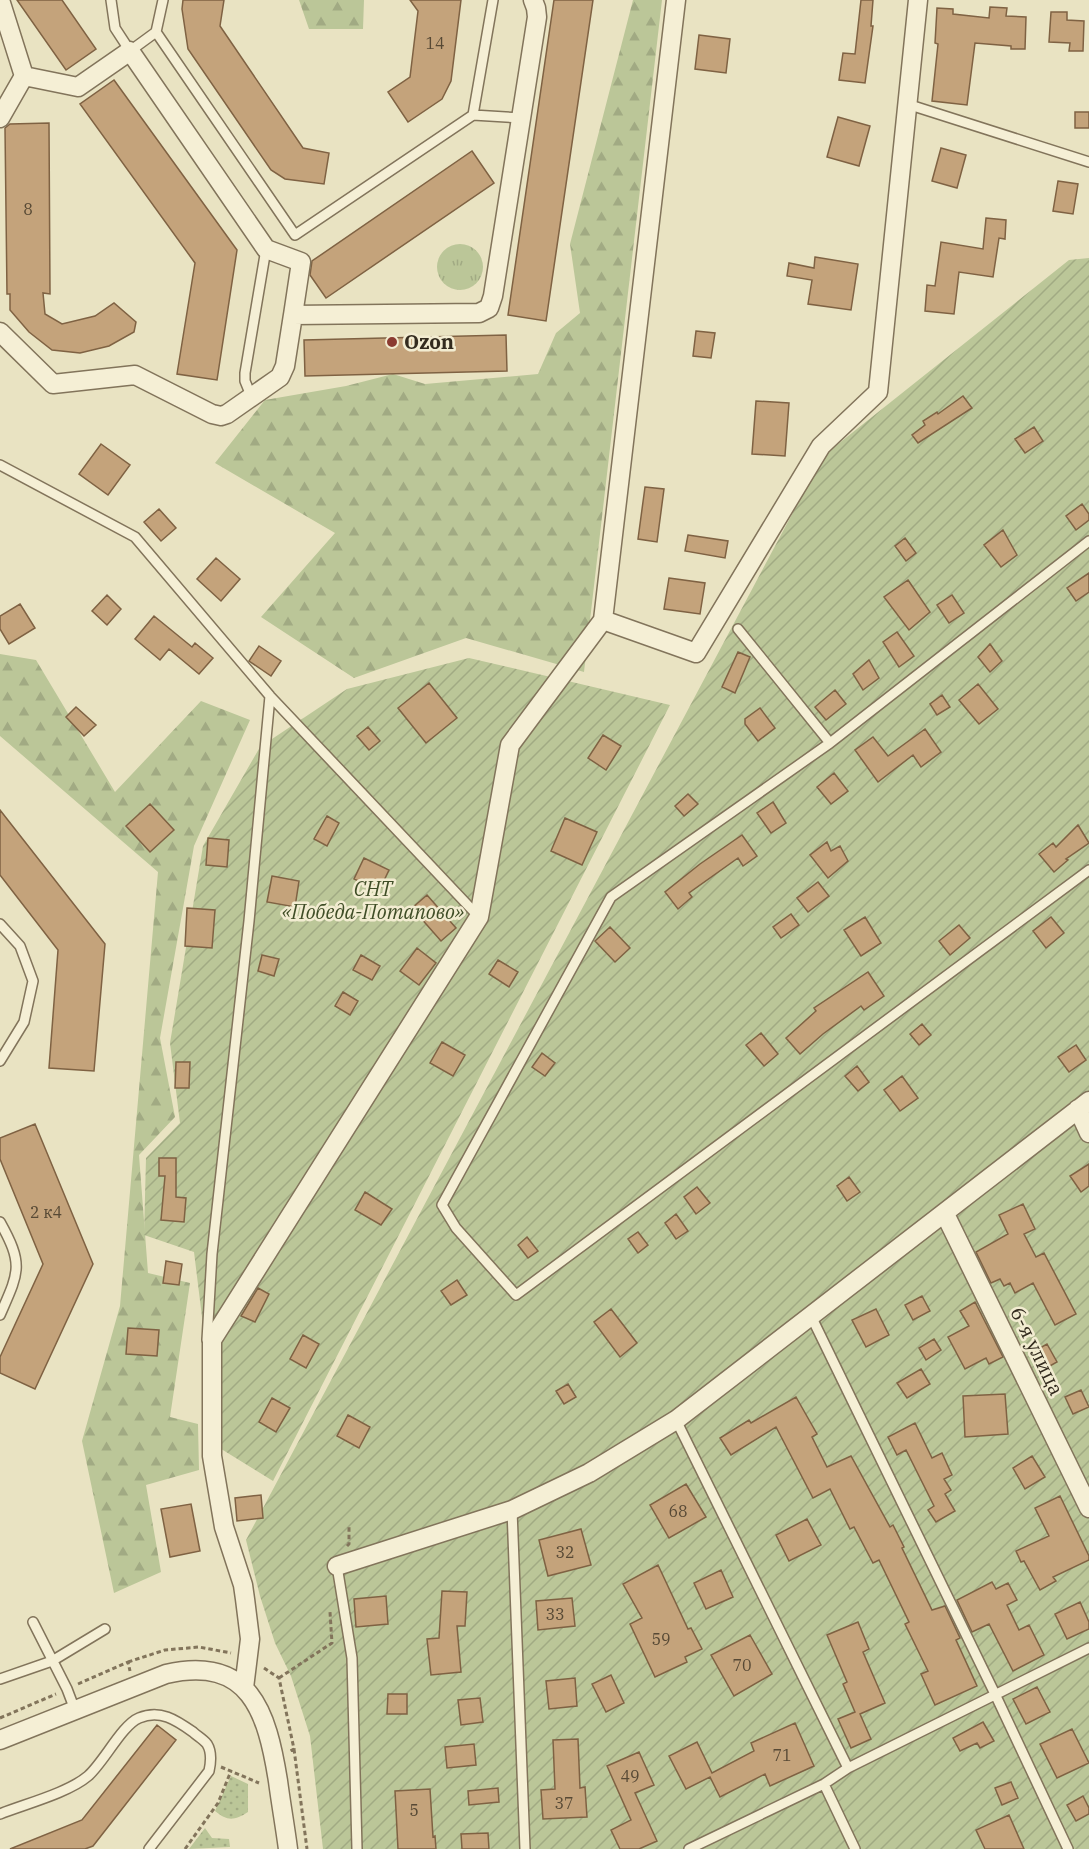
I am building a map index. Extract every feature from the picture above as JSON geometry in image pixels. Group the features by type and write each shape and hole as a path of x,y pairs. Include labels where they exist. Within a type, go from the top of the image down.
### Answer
{"street":[{"path":"0,0 24,76 0,118"},
{"path":"293,315 478,313 489,308 493,296 537,17 533,0"},
{"path":"244,1688 250,1639 245,1599 224,1527 212,1456 212,1340 479,917 510,745 603,620 676,0"},
{"path":"603,620 696,653 821,446 878,392 918,0"},
{"path":"0,332 53,384 135,375 216,416 227,414 252,398 283,373 301,262 266,249 130,51 78,87 24,76"},
{"path":"337,1566 512,1510 589,1473 676,1420 1083,1105 1089,1133"},
{"name":"6-я улица","path":"945,1214 1089,1509"},
{"path":"0,1740 150,1680 177,1672 192,1670 215,1673 232,1679 244,1688 261,1710 267,1728 274,1755 288,1849"}],"lane":[{"path":"111,0 115,28 130,51 156,32 163,0"},
{"path":"473,115 493,0"},
{"path":"156,32 296,235"},
{"path":"907,104 1089,162"},
{"path":"286,257 296,235 473,115 521,118"},
{"path":"252,398 245,381 245,373 266,249"},
{"path":"0,465 135,537 270,696 479,917"},
{"path":"1089,541 830,744 611,897 442,1205 456,1228 516,1295 1089,870"},
{"path":"738,629 830,744"},
{"path":"212,1456 204,1405 212,1254 249,921 270,696"},
{"path":"0,924 20,946 33,981 24,1022 0,1061"},
{"path":"0,1222 12,1243 17,1261 15,1281 0,1315"},
{"path":"811,1316 1068,1849"},
{"path":"676,1420 848,1768"},
{"path":"512,1510 525,1849"},
{"path":"337,1566 352,1658 357,1849"},
{"path":"33,1622 67,1689 75,1710"},
{"path":"0,1679 51,1661 105,1629"},
{"path":"688,1849 824,1784 848,1768 1089,1648"},
{"path":"0,1814 74,1785 100,1764 133,1721 148,1715 165,1716 175,1719 205,1742 211,1762 209,1771 149,1849"},
{"path":"824,1784 855,1849"}],"path":[{"path":"279,1678 332,1642"},
{"path":"294,1749 308,1849"},
{"path":"211,1762 259,1783"},
{"path":"185,1849 218,1803 231,1771"}],"green space":[{"path":"299,0 364,0 363,29 309,29"},
{"path":"633,0 662,0 584,672 466,638 354,678 261,617 335,533 215,463 265,400 346,386 393,374 425,384 538,374 556,333 580,313 570,244"},
{"path":"460,244 469,245 477,250 482,258 482,276 477,284 469,289 460,290 451,289 443,284 438,276 437,267 438,258 443,250 451,245"},
{"path":"1089,258 1089,1849 323,1849 310,1736 291,1676 275,1643 246,1540 823,456 1069,260"},
{"path":"0,654 36,660 115,792 201,701 250,720 194,846 160,1038 175,1117 139,1155 148,1273 190,1283 170,1417 198,1424 199,1470 146,1485 161,1572 114,1593 82,1441 120,1306 158,872 0,736"},
{"name":"СНТ «Победа-Потапово»","path":"469,658 670,705 273,1481 218,1447 194,1252 144,1235 146,1158 180,1123 170,1043 203,846 260,747 347,689"},
{"path":"231,1776 248,1784 248,1812 231,1819 215,1811"},
{"path":"205,1828 212,1838 229,1839 230,1847 189,1849"}],"building":[{"path":"17,0 62,0 96,49 66,70"},
{"path":"183,0 224,0 220,26 303,148 329,153 324,184 285,179 271,170 188,49 182,9"},
{"path":"410,0 461,0 451,81 442,99 408,122 388,92 410,77 418,11"},
{"path":"554,0 593,0 546,321 508,315"},
{"path":"861,0 873,0 871,26 873,26 865,83 839,80 843,53 855,54"},
{"path":"990,7 1007,8 1006,16 1026,17 1025,49 975,43 967,105 932,101 938,44 935,43 937,8 953,9 953,14 989,18"},
{"path":"1051,12 1067,12 1067,20 1084,21 1083,51 1069,51 1070,43 1049,42"},
{"path":"699,35 730,39 726,73 695,69"},
{"path":"114,80 237,250 217,380 177,374 195,263 80,104"},
{"path":"1075,112 1089,112 1089,128 1075,128"},
{"path":"838,117 870,126 859,166 827,157"},
{"path":"49,123 50,294 43,293 45,314 62,324 95,316 114,303 136,322 134,332 109,346 80,353 52,350 29,332 10,310 10,294 7,294 5,128 10,124"},
{"path":"941,148 966,155 957,188 932,181"},
{"path":"472,151 494,183 326,298 310,275 312,261"},
{"path":"1058,181 1078,184 1073,214 1053,211"},
{"path":"986,218 1006,220 1005,239 999,238 993,277 959,272 954,314 925,311 927,285 935,286 941,242 983,249"},
{"path":"815,257 858,264 851,310 808,304 812,280 787,276 789,263 814,268"},
{"path":"696,331 715,333 711,358 693,356"},
{"path":"506,335 507,371 305,376 304,340"},
{"path":"963,396 972,408 918,443 912,435 925,425 923,421 937,412 938,414"},
{"path":"756,401 789,403 785,456 752,454"},
{"path":"1034,427 1043,441 1025,453 1015,439"},
{"path":"101,444 130,465 108,495 79,474"},
{"path":"645,487 664,489 657,542 638,539"},
{"path":"1082,504 1089,514 1089,520 1076,530 1066,516"},
{"path":"159,509 176,528 161,541 144,522"},
{"path":"1003,530 1017,555 1001,567 984,545"},
{"path":"688,535 728,541 725,558 685,551"},
{"path":"905,538 916,553 906,561 895,546"},
{"path":"216,558 240,579 221,601 197,579"},
{"path":"1089,573 1089,592 1076,601 1067,588"},
{"path":"669,578 705,583 700,614 664,609"},
{"path":"908,580 930,612 909,630 884,597"},
{"path":"107,595 121,609 107,625 92,611"},
{"path":"952,595 964,613 949,623 937,605"},
{"path":"20,604 35,628 9,644 0,629 0,616"},
{"path":"154,616 192,647 195,643 213,658 199,674 169,649 160,660 135,639"},
{"path":"897,632 914,656 899,667 883,642"},
{"path":"990,644 1002,661 990,672 978,657"},
{"path":"259,646 281,661 271,676 249,661"},
{"path":"738,652 750,657 735,693 722,687"},
{"path":"869,660 879,678 863,690 853,674"},
{"path":"429,683 457,718 426,743 398,708"},
{"path":"978,684 998,709 979,724 959,700"},
{"path":"835,690 846,704 826,720 815,707"},
{"path":"942,695 950,707 937,715 930,704"},
{"path":"76,707 96,725 84,736 66,717"},
{"path":"760,708 775,728 758,741 745,724 745,719"},
{"path":"368,727 380,741 369,750 357,736"},
{"path":"925,729 941,752 921,767 913,755 878,782 855,750 873,737 888,756"},
{"path":"603,735 621,746 606,770 588,758"},
{"path":"834,773 848,791 831,804 817,787"},
{"path":"688,794 698,804 684,816 675,806"},
{"path":"773,802 786,823 771,833 757,813"},
{"path":"150,804 174,830 150,852 126,826"},
{"path":"0,810 105,944 94,1071 49,1068 58,950 0,875"},
{"path":"327,816 339,823 327,846 314,839"},
{"path":"565,818 597,832 582,865 551,851"},
{"path":"1078,825 1089,843 1066,859 1068,860 1054,872 1039,854 1053,843 1056,847"},
{"path":"742,835 757,856 743,866 738,858 689,893 692,897 678,909 665,892"},
{"path":"208,838 229,840 227,867 206,865"},
{"path":"827,842 831,851 840,846 848,861 828,878 810,855"},
{"path":"364,858 389,870 379,891 354,879"},
{"path":"272,876 299,881 295,907 267,902"},
{"path":"818,882 829,896 808,912 797,898"},
{"path":"427,895 456,928 441,941 412,908"},
{"path":"187,908 215,910 212,948 185,946"},
{"path":"791,914 799,925 781,938 773,927"},
{"path":"865,917 881,943 861,956 844,930"},
{"path":"1051,917 1064,933 1046,948 1033,931"},
{"path":"959,925 970,938 950,955 939,941"},
{"path":"610,927 630,948 615,962 595,941"},
{"path":"417,948 436,963 419,985 400,971"},
{"path":"262,955 279,959 274,976 258,971"},
{"path":"361,955 380,966 372,980 353,970"},
{"path":"498,960 518,972 509,987 489,974"},
{"path":"868,972 884,996 864,1010 861,1006 800,1054 786,1038 816,1011 814,1008"},
{"path":"343,992 358,1001 350,1015 335,1006"},
{"path":"922,1024 931,1035 919,1045 910,1034"},
{"path":"761,1033 778,1054 764,1066 746,1045"},
{"path":"442,1042 465,1055 453,1076 430,1063"},
{"path":"1076,1045 1086,1060 1069,1072 1058,1057"},
{"path":"542,1053 555,1063 545,1076 532,1067"},
{"path":"176,1062 190,1062 189,1088 175,1088"},
{"path":"857,1066 869,1082 858,1091 845,1076"},
{"path":"902,1076 918,1098 900,1111 884,1090"},
{"path":"35,1124 93,1264 35,1389 0,1373 0,1357 43,1264 0,1159 0,1138"},
{"path":"159,1158 176,1158 176,1197 186,1198 184,1222 161,1220 165,1176 159,1176"},
{"path":"1089,1164 1089,1186 1081,1192 1070,1176"},
{"path":"849,1177 860,1192 847,1201 837,1186"},
{"path":"697,1187 710,1203 696,1214 684,1197"},
{"path":"365,1192 392,1209 381,1225 355,1210"},
{"path":"1023,1204 1035,1229 1024,1234 1036,1257 1044,1253 1076,1314 1055,1325 1033,1283 1015,1293 1010,1283 1004,1286 1000,1279 991,1283 976,1252 1008,1234 999,1215"},
{"path":"676,1214 688,1231 676,1239 665,1223"},
{"path":"638,1232 648,1245 638,1253 628,1239"},
{"path":"527,1237 538,1251 528,1258 518,1245"},
{"path":"166,1261 182,1264 179,1285 163,1283"},
{"path":"457,1280 467,1295 451,1305 441,1291"},
{"path":"258,1288 269,1294 255,1322 241,1316"},
{"path":"922,1296 930,1311 913,1320 905,1305"},
{"path":"975,1302 1003,1357 989,1364 986,1358 965,1369 948,1337 969,1326 960,1311"},
{"path":"611,1309 637,1343 620,1357 594,1322"},
{"path":"876,1309 889,1335 866,1347 852,1320"},
{"path":"128,1328 159,1330 157,1356 126,1354"},
{"path":"303,1335 319,1344 306,1368 290,1359"},
{"path":"934,1339 941,1350 926,1360 919,1348"},
{"path":"1047,1344 1057,1362 1041,1371 1031,1353"},
{"path":"921,1369 930,1384 907,1398 897,1383"},
{"path":"568,1384 576,1397 564,1404 556,1391"},
{"path":"1081,1390 1089,1407 1073,1414 1065,1397"},
{"path":"1005,1394 1008,1434 965,1437 963,1396"},
{"path":"796,1397 817,1434 812,1437 827,1467 851,1456 890,1527 893,1525 932,1610 945,1606 960,1638 956,1640 977,1686 935,1705 921,1674 928,1671 905,1624 909,1622 879,1560 873,1563 854,1527 850,1529 830,1489 813,1498 776,1427 731,1455 720,1438 749,1420 751,1423"},
{"path":"272,1398 290,1408 276,1432 259,1422"},
{"path":"348,1415 370,1427 359,1448 337,1436"},
{"path":"915,1423 932,1458 942,1453 952,1475 944,1479 951,1490 945,1494 955,1511 936,1522 928,1510 934,1506 906,1450 897,1455 888,1437"},
{"path":"1032,1456 1045,1477 1025,1489 1013,1468"},
{"path":"686,1484 706,1517 669,1538 650,1505"},
{"path":"261,1495 263,1518 237,1521 235,1498"},
{"path":"1060,1496 1089,1560 1053,1577 1056,1581 1040,1590 1016,1551 1049,1536 1035,1508"},
{"path":"191,1504 200,1551 170,1557 161,1509"},
{"path":"807,1519 821,1545 789,1561 776,1535"},
{"path":"581,1529 591,1565 548,1576 539,1540"},
{"path":"658,1565 688,1629 691,1628 702,1649 685,1657 687,1662 655,1677 630,1624 642,1618 623,1584"},
{"path":"721,1570 733,1597 706,1609 694,1583"},
{"path":"992,1582 996,1589 1008,1583 1017,1600 1007,1605 1019,1630 1029,1625 1044,1655 1013,1671 989,1624 972,1632 957,1600"},
{"path":"442,1591 467,1592 465,1626 457,1626 461,1672 431,1675 427,1639 439,1638"},
{"path":"386,1596 388,1624 356,1627 354,1599"},
{"path":"572,1598 575,1626 538,1630 536,1601"},
{"path":"1080,1602 1089,1622 1089,1629 1067,1639 1055,1614"},
{"path":"858,1622 869,1649 863,1652 885,1703 860,1714 871,1739 851,1748 838,1719 855,1712 843,1684 847,1682 827,1635"},
{"path":"750,1635 772,1674 734,1696 711,1655"},
{"path":"611,1675 624,1703 606,1712 592,1684"},
{"path":"575,1678 577,1706 549,1709 546,1681"},
{"path":"1037,1687 1050,1712 1026,1724 1013,1699"},
{"path":"388,1694 407,1694 407,1714 387,1714"},
{"path":"480,1698 483,1722 461,1725 458,1700"},
{"path":"983,1722 994,1741 980,1748 977,1743 960,1751 953,1738"},
{"path":"795,1723 814,1766 770,1786 765,1774 720,1797 710,1777 686,1789 669,1756 697,1742 712,1773 754,1751 751,1743"},
{"path":"157,1725 176,1740 93,1846 85,1849 10,1849 82,1820"},
{"path":"1072,1729 1089,1763 1057,1778 1040,1744"},
{"path":"578,1739 580,1788 585,1787 587,1817 543,1819 541,1790 555,1789 553,1740"},
{"path":"474,1744 476,1765 447,1768 445,1747"},
{"path":"639,1752 654,1785 635,1793 657,1841 639,1849 620,1849 611,1830 631,1820 607,1766"},
{"path":"1011,1782 1018,1798 1002,1805 995,1788"},
{"path":"498,1788 499,1802 469,1805 468,1791"},
{"path":"430,1789 436,1849 398,1849 395,1791"},
{"path":"1083,1796 1089,1808 1089,1814 1076,1821 1067,1805"},
{"path":"1009,1815 1024,1849 985,1849 976,1830"},
{"path":"488,1833 489,1849 462,1849 461,1834"}],"place":[{"name":"Ozon","path":"392,342"}]}
